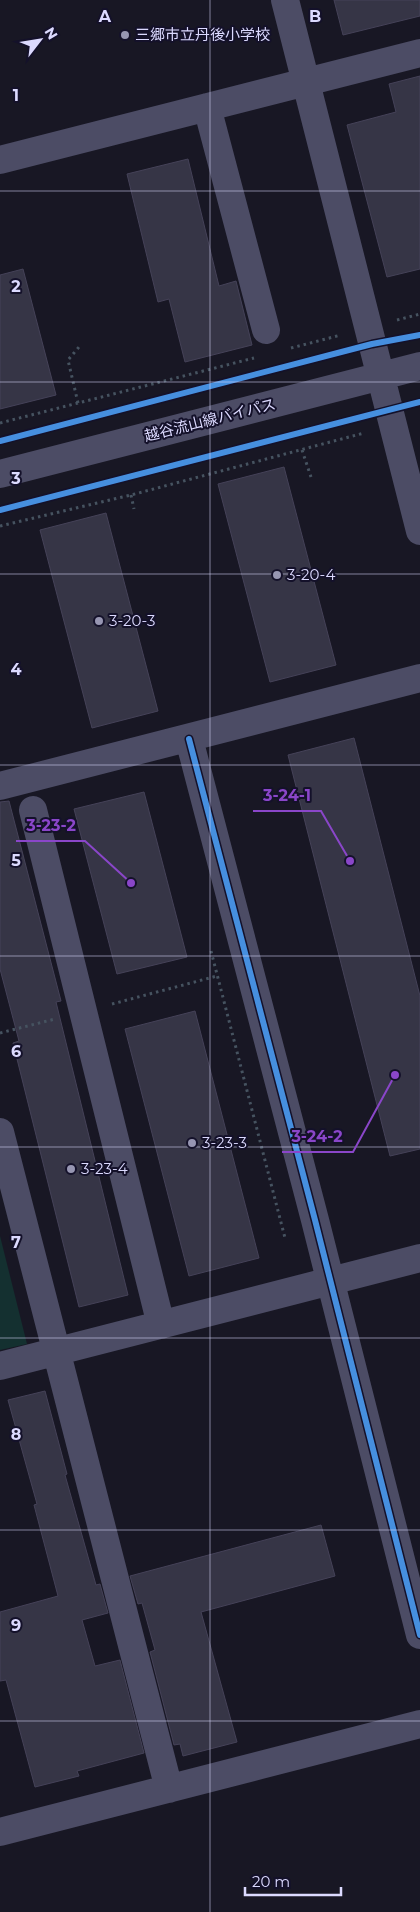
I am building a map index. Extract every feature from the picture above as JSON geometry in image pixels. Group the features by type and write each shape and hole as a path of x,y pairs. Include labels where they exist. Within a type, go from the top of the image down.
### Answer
{"street":[{"path":"285,0 420,531"},
{"path":"0,160 420,53"},
{"path":"207,107 264,343"},
{"name":"越谷流山線バイパス","path":"0,474 420,366"},
{"path":"0,786 189,739 420,678"},
{"path":"189,739 420,1634"},
{"path":"33,810 161,1325"},
{"path":"0,1132 169,1789"},
{"path":"0,1366 420,1258"},
{"path":"0,1832 420,1724"}],"path":[{"path":"289,348 420,314"},
{"path":"0,423 78,403 264,343"},
{"path":"78,347 68,360 78,403"},
{"path":"0,526 131,495 393,425"},
{"path":"302,450 311,477"},
{"path":"131,495 134,509"}],"green space":[{"path":"0,1236 27,1344 0,1350"}],"building":[{"path":"334,0 420,0 420,16 343,35"},
{"path":"420,76 420,269 387,277 347,125 396,112 389,84"},
{"path":"188,159 219,286 236,281 252,345 185,362 169,299 158,302 127,174"},
{"path":"23,269 56,395 0,409 0,275"},
{"name":"3-20-4","path":"284,467 336,665 270,682 218,484"},
{"name":"3-20-3","path":"106,513 158,711 92,728 40,530"},
{"path":"354,738 420,996 420,1149 390,1156 288,755"},
{"path":"144,792 187,957 117,974 74,809"},
{"name":"3-23-4","path":"9,801 61,1001 56,1002 128,1295 79,1307 13,1043 19,1041 0,969 0,802"},
{"name":"3-23-3","path":"195,1011 259,1258 189,1276 125,1029"},
{"path":"45,1391 67,1474 65,1475 96,1585 100,1584 108,1613 82,1620 95,1666 120,1660 144,1753 77,1771 79,1776 35,1787 6,1680 0,1681 0,1612 58,1596 34,1505 37,1504 8,1400"},
{"path":"321,1525 335,1576 201,1612 237,1742 183,1756 180,1744 174,1745 150,1652 155,1650 142,1603 138,1604 130,1576"}],"cycle path":[{"path":"0,441 372,344 420,335"},
{"path":"0,510 420,402"},
{"path":"189,739 315,1220 420,1635"}],"place":[{"name":"三郷市立丹後小学校","path":"125,35"},
{"name":"3-20-4","path":"277,575"},
{"name":"3-20-3","path":"99,621"},
{"name":"3-24-1","path":"350,861"},
{"name":"3-23-2","path":"131,883"},
{"name":"3-24-2","path":"395,1075"},
{"name":"3-23-3","path":"192,1143"},
{"name":"3-23-4","path":"71,1169"}]}
